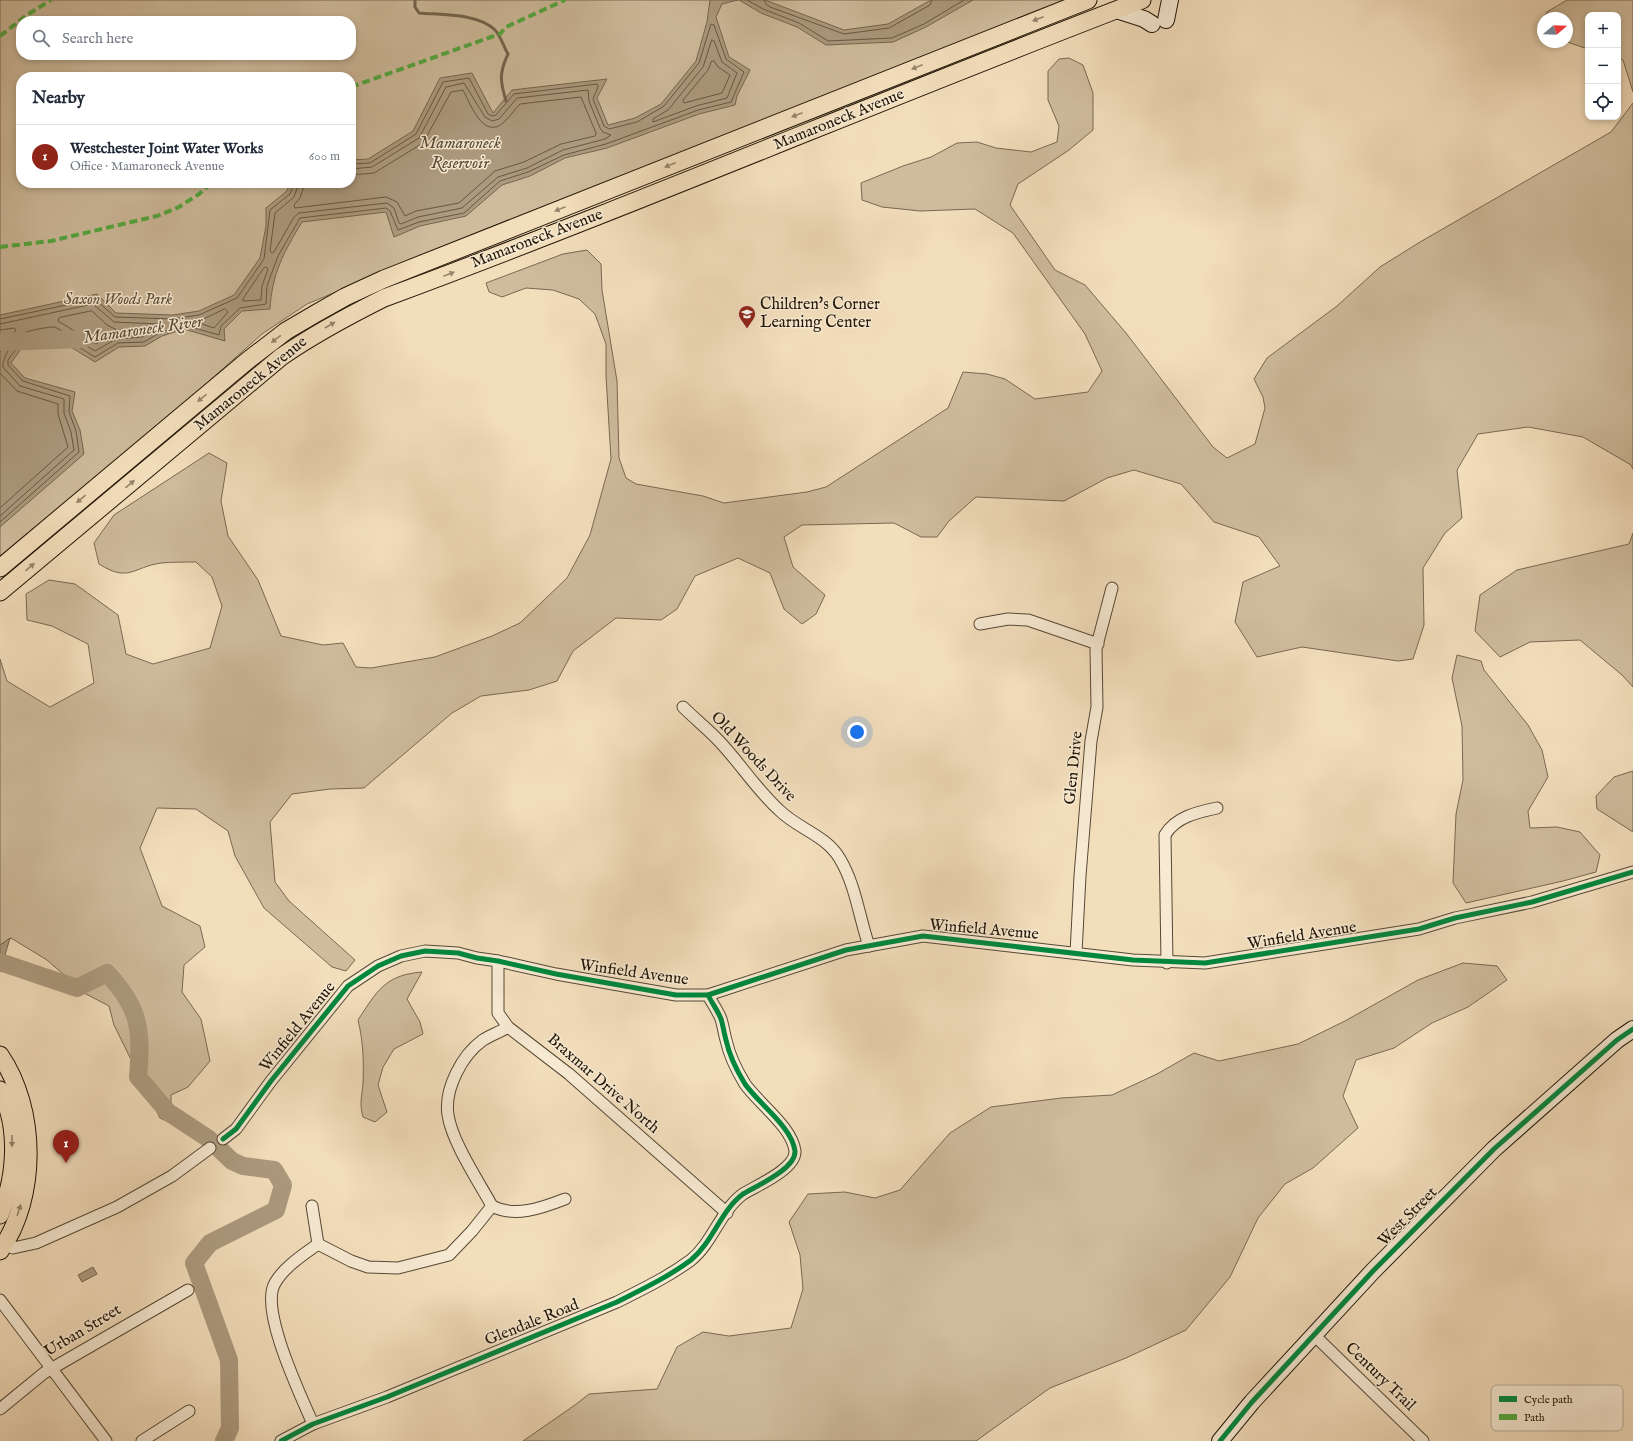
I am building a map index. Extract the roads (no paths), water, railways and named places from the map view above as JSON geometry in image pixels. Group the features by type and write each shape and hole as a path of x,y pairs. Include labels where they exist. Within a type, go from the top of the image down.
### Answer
{"main road":[{"name":"Mamaroneck Avenue","path":"0,568 232,373 286,331 339,300 371,285 1088,0"},
{"name":"Mamaroneck Avenue","path":"0,592 281,357 308,338 384,298 846,118 991,58 1142,0"},
{"path":"0,1055 7,1065 24,1113 28,1146 27,1174 22,1201 16,1219 1,1246"},
{"path":"0,1090 11,1119 13,1140 11,1184 0,1214"}],"street":[{"path":"1116,10 1159,22 1170,0"},
{"path":"839,98 846,118"},
{"path":"232,373 245,387"},
{"name":"Glen Drive","path":"1076,953 1080,876 1091,740 1097,707 1098,644 1112,588"},
{"path":"980,624 1008,619 1028,620 1098,644"},
{"name":"Old Woods Drive","path":"684,707 719,741 748,776 755,787 780,812 826,842 840,858 850,880 869,946"},
{"path":"1167,963 1165,836 1168,829 1179,821 1194,814 1217,808"},
{"name":"Winfield Avenue","path":"223,1139 236,1129 271,1081 348,986 378,966 401,956 425,951 458,953 623,987 676,995 708,995 846,950 923,936 1167,963 1205,963 1419,929 1454,918 1532,902 1633,872"},
{"name":"Braxmar Drive North","path":"498,961 498,1013 508,1027 569,1074 727,1213"},
{"name":"Glendale Road","path":"282,1441 313,1424 387,1397 636,1293 676,1271 692,1258 709,1242 727,1213 742,1195 790,1164 795,1153 792,1140 745,1084 726,1041 721,1019 708,995"},
{"path":"508,1027 483,1041 468,1054 449,1092 448,1115 457,1142 492,1206 501,1211 524,1211 546,1206 564,1199"},
{"name":"West Street","path":"1220,1441 1252,1402 1374,1271 1494,1149 1617,1040 1633,1029"},
{"path":"1,1246 13,1248 36,1243 117,1208 172,1176 210,1148"},
{"path":"312,1206 318,1244"},
{"path":"318,1244 351,1261 368,1267 398,1268 449,1255 472,1231 492,1206"},
{"path":"313,1424 272,1317 271,1298 274,1284 282,1274 318,1244"},
{"name":"Urban Street","path":"0,1409 52,1368 188,1290"},
{"path":"0,1300 106,1441"},
{"name":"Century Trail","path":"1314,1335 1423,1441"},
{"path":"142,1441 189,1411"}],"water":[{"name":"Mamaroneck Reservoir","path":"710,0 738,0 722,4 716,17 729,57 750,70 737,96 735,105 699,114 607,148 565,158 530,176 502,185 466,216 420,226 394,237 386,212 302,222 284,253 280,263 273,284 270,309 242,311 224,329 225,341 184,329 162,336 145,346 119,347 95,362 53,336 26,342 11,363 25,378 75,392 72,411 80,430 84,454 0,527 0,315 97,294 116,313 173,315 199,311 234,295 260,258 266,226 266,208 287,191 288,188 356,188 356,160 368,159 413,131 440,78 472,73 493,113 512,90 607,79 597,98 608,125 635,118 661,104 696,61 707,22"},
{"path":"739,0 765,0 844,30 888,24 931,0 973,0 926,27 893,42 826,45 797,27 761,13"},
{"path":"10,938 0,972 0,945"},
{"path":"93,1267 97,1274 82,1282 78,1275"}],"waterway":[{"path":"415,0 415,7 419,13 459,16 479,20 488,24 497,32 508,54 501,77 506,101"},
{"name":"Mamaroneck River","path":"0,342 83,339"},
{"name":"Mamaroneck River","path":"0,962 77,988 107,973 126,997 136,1020 139,1033 138,1077 168,1112 209,1139 232,1161 243,1166 274,1170 283,1185 276,1210 210,1243 194,1263 229,1360 230,1428 224,1441"}],"place":[{"name":"Children's Corner Learning Center","path":"747,329"},
{"name":"Westchester Joint Water Works","path":"66,1163"}],"park label":[{"name":"Saxon Woods Park","path":"118,300"}]}
